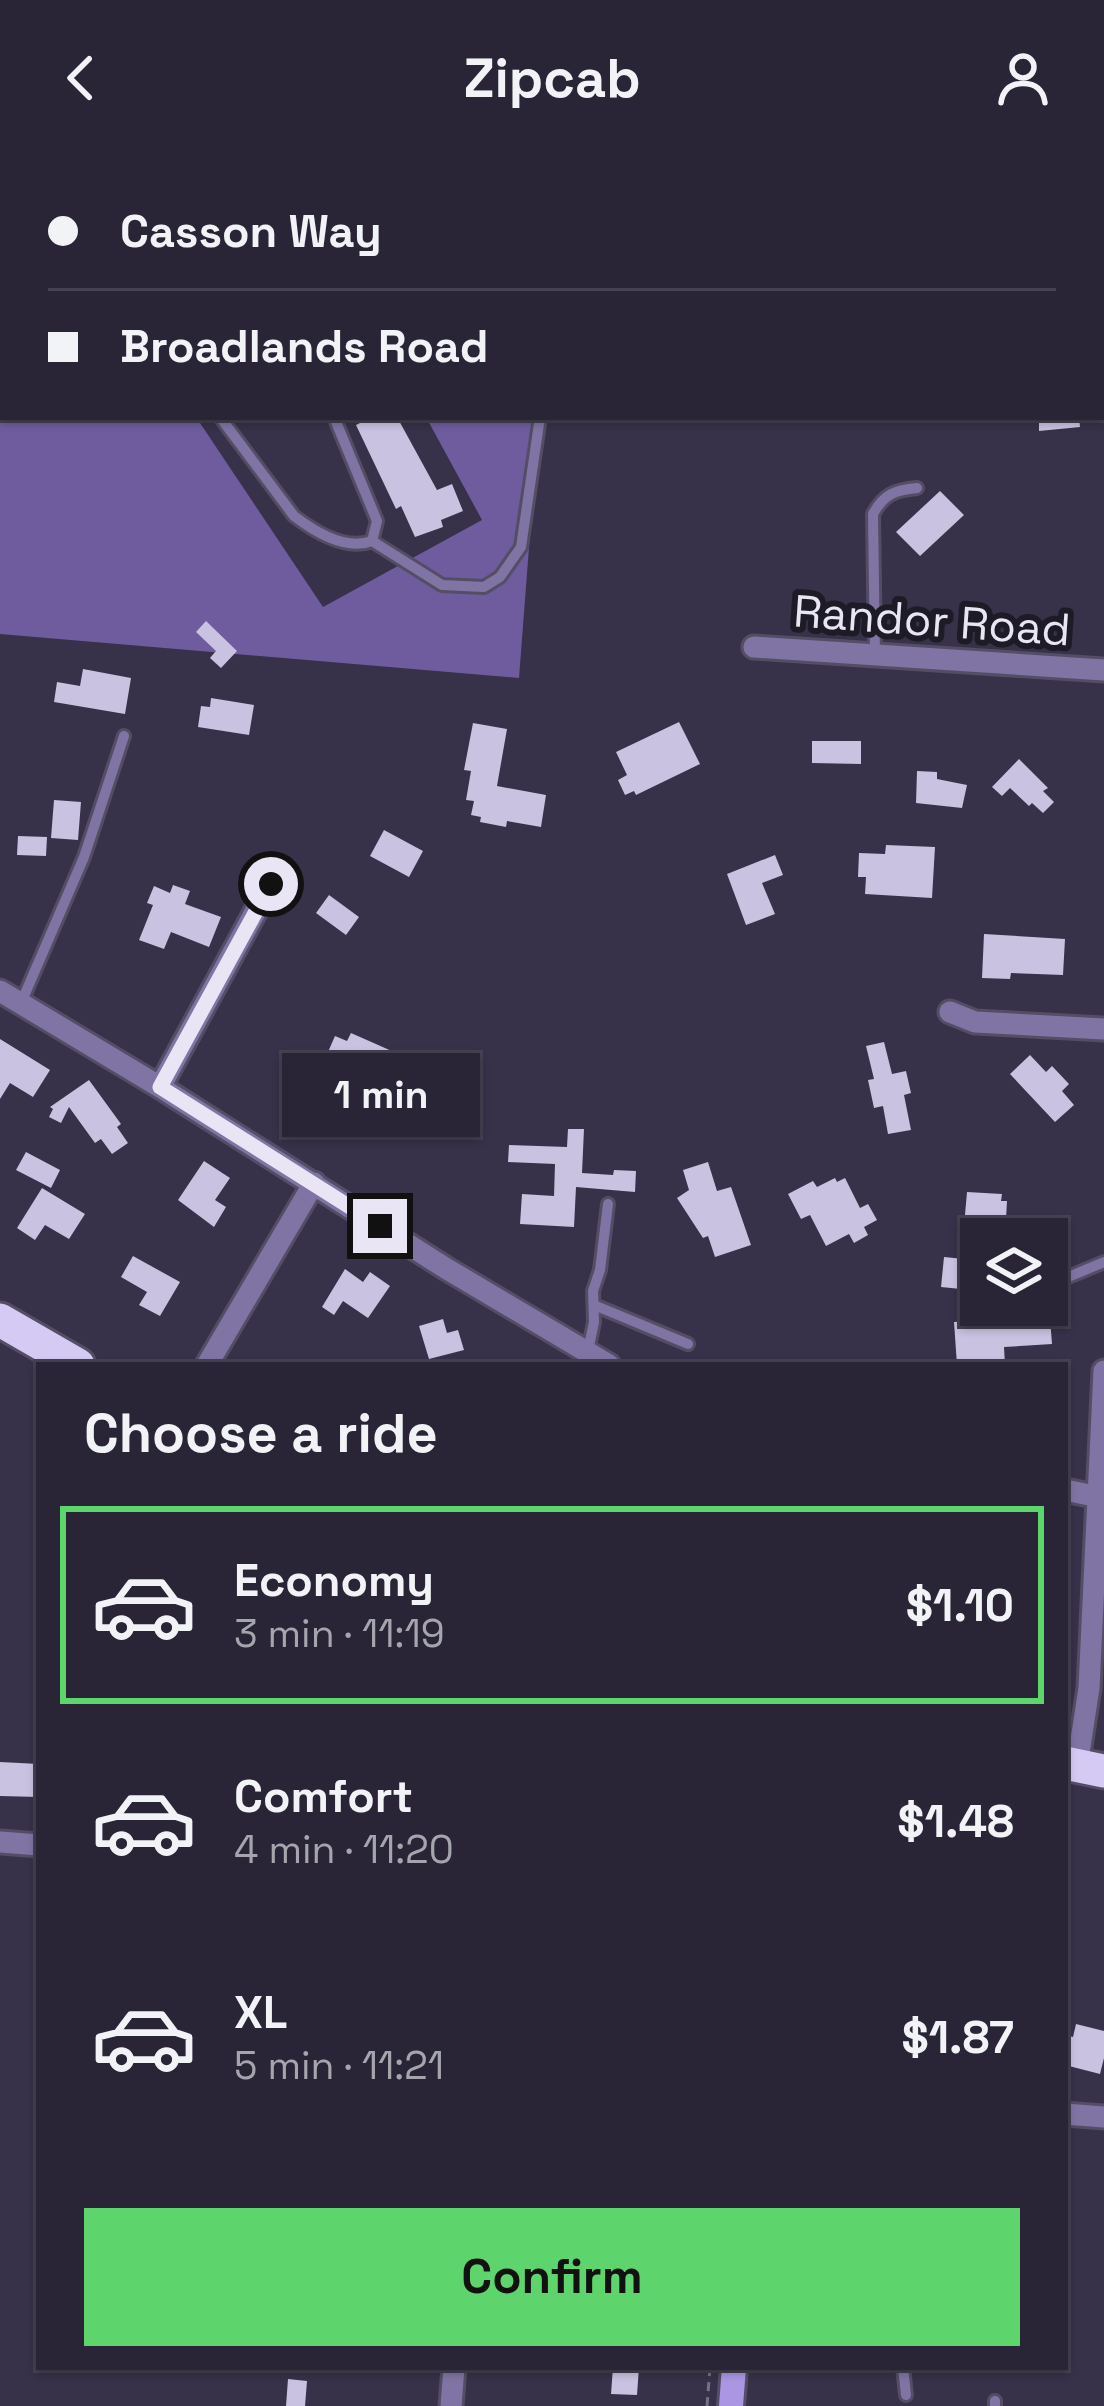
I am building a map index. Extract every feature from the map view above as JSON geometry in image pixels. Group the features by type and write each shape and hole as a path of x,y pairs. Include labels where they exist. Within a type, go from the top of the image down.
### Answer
{"highway":[{"path":"0,1320 73,1362"}],"main road":[{"path":"731,2406 734,2370"}],"street":[{"name":"Randor Road","path":"754,647 1104,670"},
{"path":"160,1087 271,884"},
{"path":"0,991 603,1362"},
{"path":"950,1012 975,1022 1104,1029"},
{"path":"209,1362 314,1183"},
{"path":"1082,1767 1104,1371"},
{"path":"1068,1491 1100,1497"},
{"path":"0,1842 36,1845"},
{"path":"1068,2114 1104,2117"},
{"path":"451,2406 454,2370"}],"lane":[{"path":"222,420 294,516 309,527 352,545 373,541 442,585 484,587 500,577 520,547 540,420"},
{"path":"335,420 376,521 373,541"},
{"path":"875,656 872,514 881,499 896,490 917,488"},
{"path":"21,1004 84,857 124,736"},
{"path":"587,1354 608,1204"},
{"path":"1068,1277 1104,1262"},
{"path":"594,1305 688,1344"},
{"path":"903,2370 906,2395"}],"path":[{"path":"707,2406 710,2370"}],"shaded area":[{"path":"0,420 198,420 323,607 482,520 428,420 539,420 519,678 0,634"}],"building":[{"path":"366,420 399,420 437,490 452,484 463,511 441,520 443,527 415,537 401,506 396,509 356,425"},
{"path":"1039,420 1079,420 1080,427 1039,431"},
{"path":"940,491 964,515 920,556 896,532"},
{"path":"206,621 237,651 221,668 210,658 216,651 196,632"},
{"path":"83,669 131,678 125,714 54,702 57,682 80,686"},
{"path":"211,698 254,705 249,735 198,727 201,706 210,707"},
{"path":"679,722 700,764 636,795 634,791 625,795 618,780 627,775 616,752"},
{"path":"473,723 507,729 497,786 546,795 541,827 507,821 506,827 480,822 481,817 471,815 474,801 466,800 471,771 464,770"},
{"path":"812,741 861,741 861,764 812,763"},
{"path":"1019,759 1048,788 1043,791 1054,802 1043,813 1010,788 1002,796 992,787"},
{"path":"917,771 937,772 937,779 967,785 962,808 916,803"},
{"path":"54,800 81,802 78,840 51,838"},
{"path":"384,830 423,851 409,877 370,856"},
{"path":"18,836 47,837 46,856 17,855"},
{"path":"886,845 935,847 932,898 865,894 866,877 858,877 859,853 885,854"},
{"path":"775,855 783,875 762,883 775,914 746,925 727,874"},
{"path":"173,885 190,891 185,904 221,917 209,947 171,932 164,949 139,940 153,905 147,903 154,886 170,893"},
{"path":"329,895 359,917 346,935 316,913"},
{"path":"984,934 1065,939 1063,975 1011,973 1010,979 982,978"},
{"path":"351,1033 394,1052 378,1087 324,1061 335,1036 347,1041"},
{"path":"0,1039 50,1070 33,1097 10,1083 0,1099"},
{"path":"884,1042 892,1074 906,1071 911,1093 904,1095 911,1130 888,1134 883,1106 874,1108 868,1080 874,1079 866,1046"},
{"path":"1030,1055 1046,1072 1052,1066 1069,1084 1062,1091 1074,1105 1055,1122 1010,1074"},
{"path":"89,1080 121,1124 117,1127 128,1143 112,1154 101,1139 95,1143 69,1107 61,1123 49,1117 50,1107"},
{"path":"568,1129 584,1129 582,1173 636,1171 635,1192 576,1187 574,1227 520,1224 522,1194 554,1196 555,1164 508,1162 509,1145 567,1147"},
{"path":"26,1152 60,1170 51,1188 16,1170"},
{"path":"204,1161 230,1178 215,1200 226,1207 214,1227 178,1200"},
{"path":"708,1162 717,1191 731,1187 751,1245 715,1257 708,1236 703,1238 677,1198 689,1190 683,1170"},
{"path":"835,1178 837,1182 845,1178 860,1208 868,1204 877,1220 864,1227 868,1235 854,1243 849,1234 826,1246 810,1215 801,1219 788,1194 813,1181 817,1187"},
{"path":"42,1188 85,1214 69,1239 45,1225 35,1240 17,1228"},
{"path":"967,1192 1002,1194 1001,1201 1007,1201 1006,1218 965,1218"},
{"path":"133,1256 180,1282 160,1316 139,1305 147,1292 121,1277"},
{"path":"944,1257 960,1259 960,1289 941,1287"},
{"path":"345,1269 363,1282 370,1272 390,1286 368,1318 343,1301 334,1315 322,1307"},
{"path":"443,1319 447,1333 458,1330 464,1350 429,1359 419,1326"},
{"path":"954,1322 960,1322 960,1326 1051,1326 1052,1344 1004,1347 1005,1362 957,1362"},
{"path":"0,1762 36,1764 36,1797 0,1796"},
{"path":"1076,2024 1104,2031 1100,2074 1068,2066 1068,2036 1073,2037"},
{"path":"613,2370 639,2370 637,2395 611,2394"},
{"path":"288,2379 307,2381 305,2406 286,2406"}],"route":[{"path":"271,884 160,1087 380,1226"}]}
